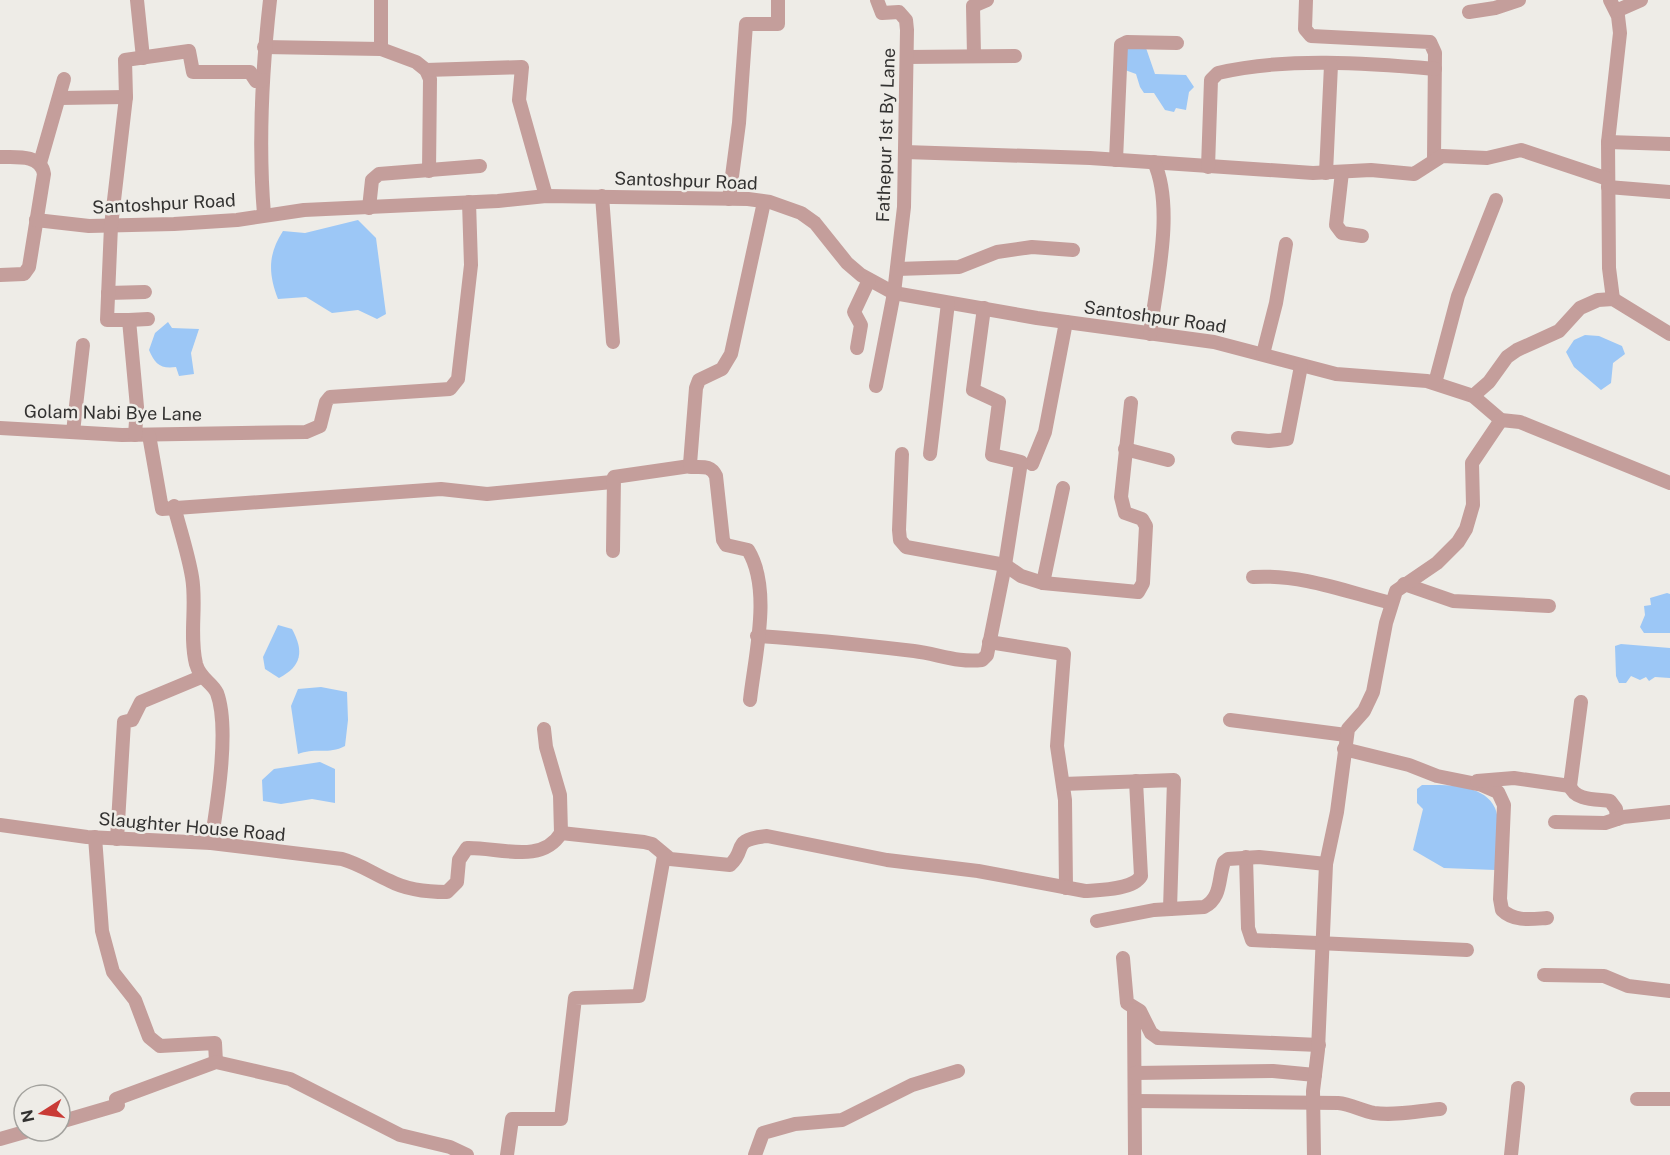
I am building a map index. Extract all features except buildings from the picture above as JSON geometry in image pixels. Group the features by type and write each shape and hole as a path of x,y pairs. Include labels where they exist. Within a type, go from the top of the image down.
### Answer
{"street":[{"path":"137,0 143,58"},
{"path":"264,214 261,181 263,80 264,47 270,0"},
{"path":"381,0 381,49"},
{"path":"729,199 739,123 746,24 778,24 778,0"},
{"name":"Fathepur 1st By Lane","path":"876,386 894,293 904,207 907,57 907,30 903,15 882,13 877,0"},
{"path":"974,56 973,6 987,0"},
{"path":"1306,0 1304,22 1307,34 1430,42 1435,53 1434,159"},
{"path":"1469,12 1495,8 1519,0"},
{"path":"1613,299 1609,268 1608,142 1620,33 1613,5 1641,0"},
{"path":"1116,160 1121,45 1127,42 1178,43"},
{"path":"264,47 381,49 416,62 426,70 431,92 429,171"},
{"path":"147,319 107,320 111,226 123,143 126,98 125,60 189,51 193,72 250,72 256,81 263,80"},
{"path":"907,57 1015,56"},
{"path":"1208,166 1213,76 1232,69 1331,65 1435,69"},
{"path":"1326,173 1331,65"},
{"path":"426,70 522,67 519,100 546,196"},
{"path":"0,275 27,272 44,174 40,163 64,79"},
{"path":"60,98 126,98"},
{"path":"1608,142 1670,144"},
{"path":"905,152 1116,160 1326,173 1371,170 1414,174 1424,170 1434,159 1453,156 1487,158 1521,150 1608,183 1670,192"},
{"path":"0,157 22,157 40,163"},
{"path":"1150,334 1164,230 1161,176 1154,162"},
{"path":"369,208 374,176 480,166"},
{"path":"1342,172 1336,225 1342,233 1362,236"},
{"name":"Santoshpur Road","path":"36,220 111,226 237,220 264,214 304,210 546,196 729,199 764,202 801,213 847,263 869,280 894,293 1066,322 1205,340 1336,374 1435,383 1473,396"},
{"path":"602,196 613,342"},
{"path":"1435,383 1458,296 1496,200"},
{"name":"Golam Nabi Bye Lane","path":"0,428 142,435 306,432 320,426 326,402 330,397 450,389 458,380 471,265 469,202"},
{"path":"690,466 696,388 699,381 722,369 731,354 764,202"},
{"path":"1263,354 1276,303 1286,244"},
{"path":"897,269 959,267 997,252 1032,247 1072,250"},
{"path":"857,348 861,325 854,312 869,280"},
{"path":"108,293 145,292"},
{"path":"1670,334 1613,299 1587,303 1559,331 1516,350 1503,362 1489,382 1473,396 1502,420 1520,422 1670,483"},
{"path":"930,454 948,303"},
{"path":"757,636 919,652 947,659 974,661 982,660 987,655 1005,565 1021,462 992,455 999,402 973,390 984,308"},
{"path":"129,320 137,407 142,435 162,509 174,506 441,489 488,494 612,482 618,476 690,466 713,470 716,476 723,540 726,545 745,548 752,556 761,590 750,700"},
{"path":"1032,464 1045,432 1066,322"},
{"path":"73,432 83,345"},
{"path":"1238,438 1269,441 1287,439 1301,366"},
{"path":"902,454 899,530 902,544 1005,565 1021,576 1043,583 1132,594 1142,589 1146,526 1142,519 1129,516 1123,508 1125,449 1131,403"},
{"path":"1314,1155 1312,1104 1319,1045 1326,864 1337,812 1348,729 1364,711 1373,692 1391,603 1396,591 1437,563 1458,542 1466,529 1473,506 1472,463 1502,420"},
{"path":"1125,449 1167,460"},
{"path":"612,482 613,551"},
{"path":"1043,583 1063,488"},
{"path":"174,506 192,577 191,612 196,663 201,677 216,691 220,708 219,786 211,843"},
{"path":"1253,577 1277,575 1303,578 1391,603"},
{"path":"1404,584 1453,601 1549,606"},
{"path":"989,642 1064,654 1057,746 1063,784 1066,888"},
{"path":"117,839 124,722 132,720 141,702 201,677"},
{"path":"1581,702 1570,786 1575,795 1610,801 1616,809 1617,819"},
{"path":"1230,720 1345,742 1437,776 1491,788 1502,798 1500,898 1502,910 1506,914 1525,919 1547,918"},
{"path":"544,729 546,747 560,795 561,833 644,842 652,844 670,860 730,865 743,843 749,839 767,836 876,858 978,871 1066,888 1097,890 1138,881 1142,864 1136,781"},
{"path":"1465,782 1514,778 1570,786"},
{"path":"1063,784 1174,780 1170,909"},
{"path":"1555,822 1594,824 1670,812"},
{"name":"Slaughter House Road","path":"0,825 117,839 211,843 342,859 411,888 447,892 457,882 459,860 467,848 536,852 548,848 561,833"},
{"path":"95,837 102,931 112,972 135,1000 149,1037 160,1046 215,1043 216,1062"},
{"path":"507,1155 512,1119 561,1119 575,998 639,996 664,856"},
{"path":"1097,921 1204,906 1211,903 1216,898 1224,862 1233,858 1246,857 1326,864"},
{"path":"1246,857 1248,928 1252,940 1467,950"},
{"path":"1123,958 1127,1003 1134,1010 1140,1011 1151,1033 1164,1040 1319,1045"},
{"path":"1544,975 1604,976 1635,987 1670,991"},
{"path":"1134,1010 1135,1155"},
{"path":"72,1118 216,1062 290,1079 400,1135 450,1147 466,1155"},
{"path":"755,1155 763,1133 795,1124 843,1120 912,1085 958,1071"},
{"path":"1135,1074 1273,1071 1315,1075"},
{"path":"1511,1155 1518,1088"},
{"path":"1637,1099 1670,1099"},
{"path":"1135,1101 1346,1104 1365,1111 1384,1114 1440,1109"}],"water":[{"path":"1129,46 1146,48 1155,74 1186,75 1194,87 1189,92 1186,110 1176,108 1174,112 1165,110 1154,93 1144,93 1136,74 1125,70 1124,51"},
{"path":"358,220 376,238 386,314 377,319 358,310 332,313 306,297 278,299 272,281 271,264 274,248 283,231 305,233"},
{"path":"168,322 172,328 199,329 191,353 194,374 179,376 176,367 162,366 151,355 149,350 155,333"},
{"path":"1585,335 1599,336 1622,346 1625,354 1613,363 1611,383 1601,390 1574,367 1566,352 1574,340"},
{"path":"1670,594 1670,633 1644,633 1640,627 1645,615 1644,606 1651,605 1650,598"},
{"path":"278,625 292,629 299,651 296,663 279,678 265,669 263,657"},
{"path":"1621,644 1670,648 1670,678 1655,677 1649,681 1646,677 1640,680 1631,676 1626,683 1619,683 1616,676 1615,646"},
{"path":"321,687 347,692 348,720 345,746 339,749 298,754 291,706 298,689"},
{"path":"320,762 335,769 335,803 312,799 281,804 263,801 262,780 274,769"},
{"path":"1422,785 1463,787 1482,794 1490,800 1495,808 1498,822 1495,870 1444,868 1413,850 1423,809 1417,803 1417,789"}]}
